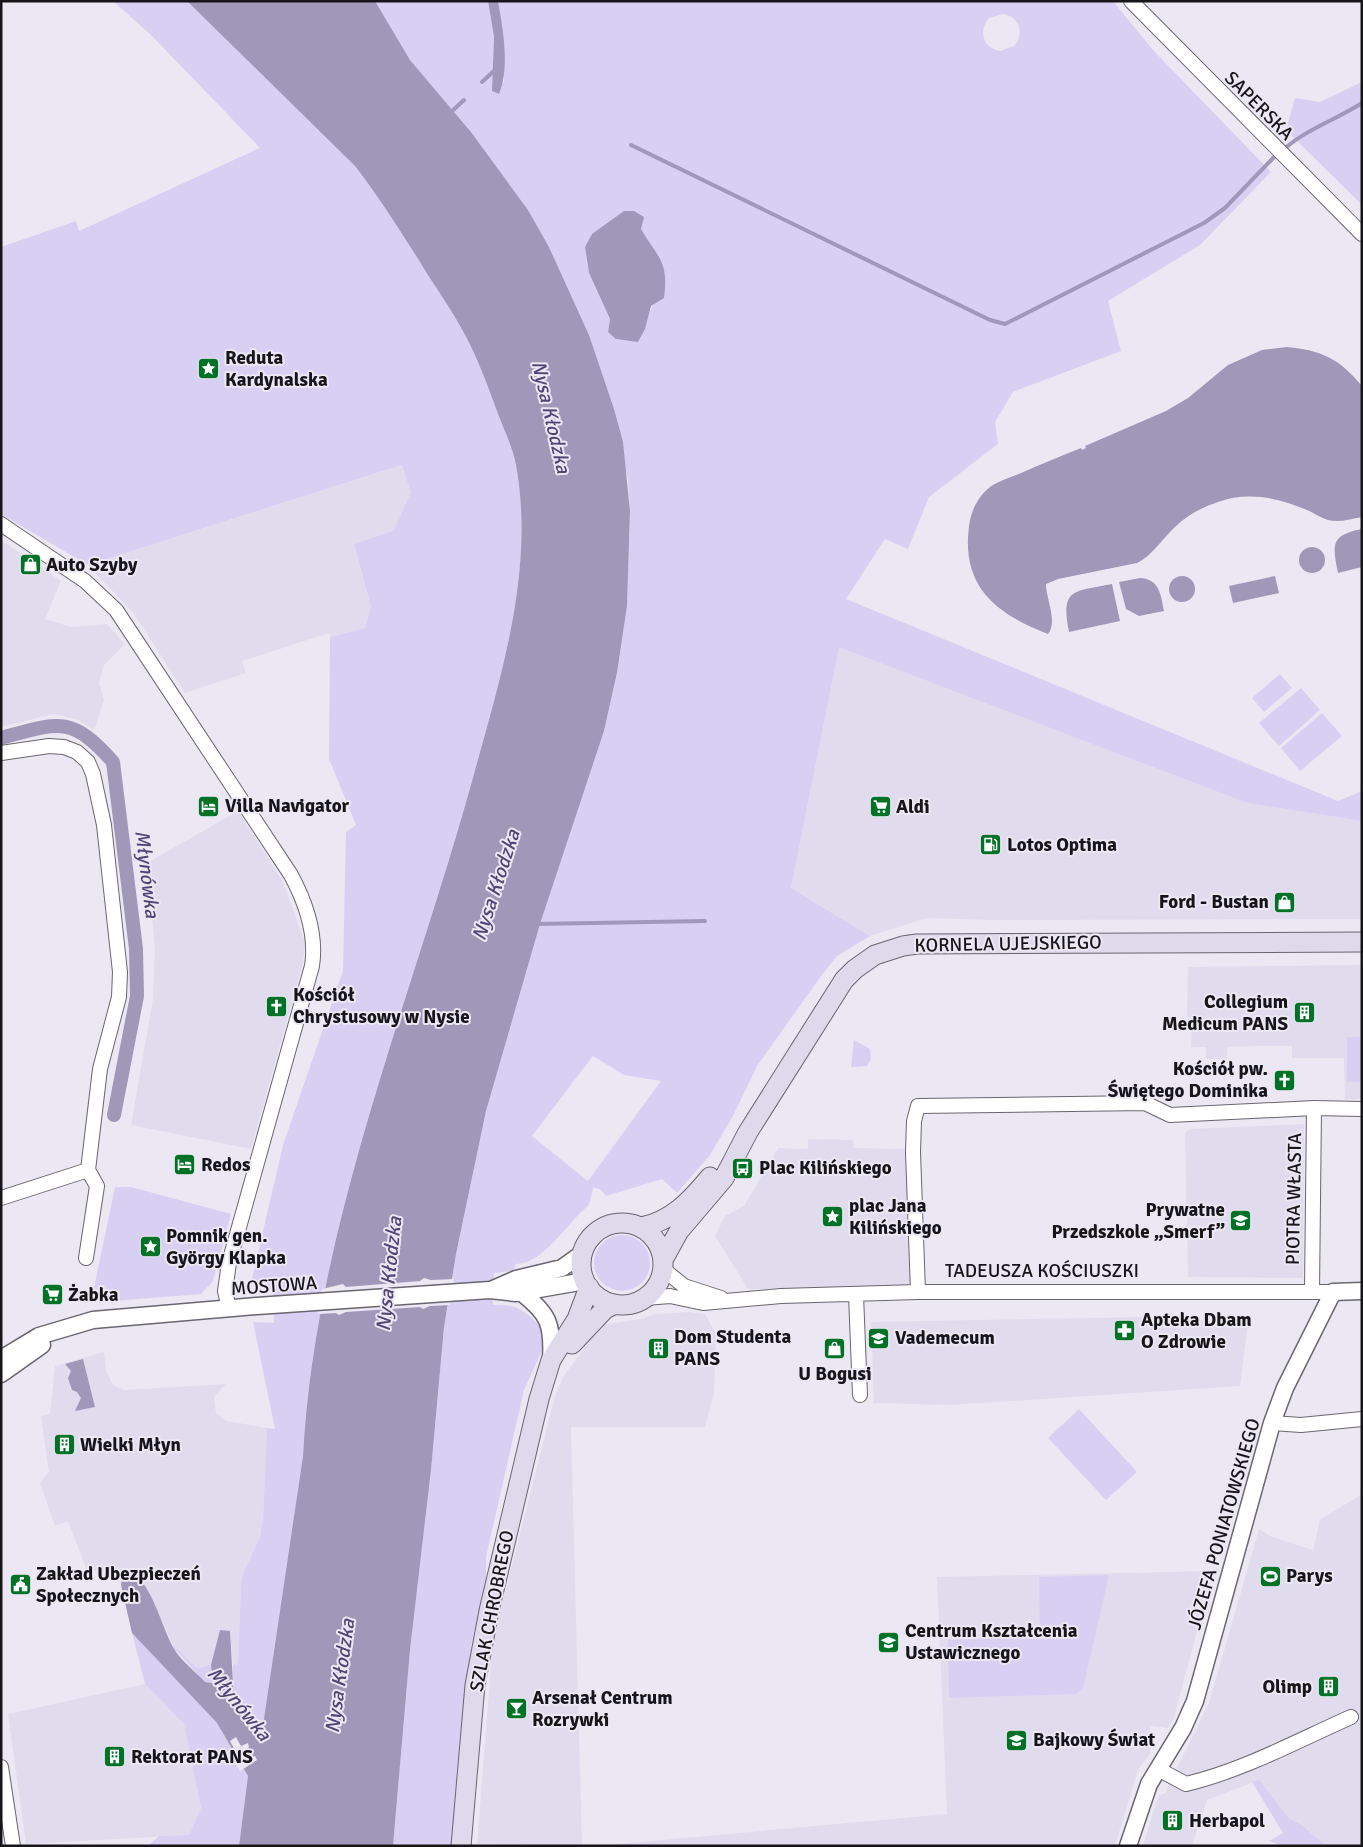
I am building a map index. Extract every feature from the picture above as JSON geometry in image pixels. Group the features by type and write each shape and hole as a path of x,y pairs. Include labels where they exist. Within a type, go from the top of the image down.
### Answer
{"main road":[{"name":"KORNELA UJEJSKIEGO","path":"663,1264 680,1231 724,1178 748,1132 844,980 865,961 903,946 917,944 1362,942"},
{"name":"KORNELA UJEJSKIEGO","path":"641,1227 653,1225 683,1208 748,1132"},
{"path":"619,1223 641,1227 658,1244 663,1264 657,1286 645,1298 631,1304 615,1304 600,1299 587,1284 582,1272 583,1253 588,1241 608,1225 619,1223"},
{"name":"SZLAK CHROBREGO","path":"461,1846 468,1746 479,1662 532,1427 551,1360 577,1319 587,1284"},
{"name":"SZLAK CHROBREGO","path":"545,1381 580,1333 605,1309 615,1304"}],"street":[{"name":"SAPERSKA","path":"1131,1 1268,142 1362,234"},
{"path":"1,524 85,581 116,610 286,867 300,892 309,916 314,950 312,966 229,1263 225,1291 229,1309"},
{"path":"1,753 44,746 71,748 88,762 98,792 112,880 120,972 119,997 100,1070 88,1170 97,1186 86,1258"},
{"path":"918,1292 913,1152 914,1121 918,1106 1145,1103 1170,1115 1314,1108 1362,1109"},
{"name":"PIOTRA WŁASTA","path":"1312,1290 1314,1108"},
{"path":"1,1198 88,1170"},
{"name":"MOSTOWA","path":"500,1289 562,1268 583,1253"},
{"name":"TADEUSZA KOŚCIUSZKI","path":"663,1264 684,1286 724,1300"},
{"name":"MOSTOWA","path":"1,1359 39,1336 93,1320 500,1289 522,1293 587,1284"},
{"name":"TADEUSZA KOŚCIUSZKI","path":"645,1298 670,1296 703,1303 724,1300 918,1292 1312,1290 1362,1292"},
{"name":"JÓZEFA PONIATOWSKIEGO","path":"1128,1846 1143,1800 1195,1701 1272,1423 1286,1388 1333,1292"},
{"path":"522,1293 543,1312 549,1324 552,1336 551,1360"},
{"path":"856,1296 860,1395"},
{"path":"1,1374 61,1330"},
{"path":"1272,1423 1301,1425 1362,1419"},
{"path":"1158,1769 1186,1784 1207,1779 1247,1765 1351,1717"},
{"path":"1,1767 13,1846"}],"shaded area":[{"path":"113,1 187,1 355,166 381,201 466,336 513,452 521,504 521,544 518,583 512,622 495,699 450,858 370,1112 346,1198 326,1284 311,1370 303,1456 263,1725 258,1738 235,1697 233,1678 233,1665 238,1664 241,1584 243,1574 260,1537 263,1517 267,1428 275,1429 253,1322 274,1323 273,1289 259,1290 251,1283 283,1145 343,971 346,832 356,825 329,759 330,637 365,628 371,607 354,544 393,531 411,493 402,465 88,565 1,514 1,247 76,221 79,231 260,148 151,35"},
{"path":"375,1 488,1 494,37 492,91 504,82 502,26 498,1 1113,1 1153,50 1271,172 1200,245 1108,301 1121,351 1013,392 995,422 998,444 929,497 908,549 885,539 846,599 1338,801 1362,791 1362,821 1247,803 839,647 791,888 870,936 837,956 821,976 757,1066 733,1116 710,1155 677,1193 662,1179 606,1196 600,1189 593,1188 589,1205 546,1250 526,1262 516,1264 513,1271 494,1273 493,1305 520,1309 540,1326 544,1326 545,1344 524,1390 486,1557 486,1580 471,1646 453,1846 393,1846 410,1650 431,1470 444,1327 456,1254 486,1111 540,924 604,731 617,674 627,606 630,511 628,478 589,335 549,247 528,210 471,132 410,60","holes":["1003,14 1017,22 1020,31 1014,46 1000,51 986,43 983,33 989,18","641,229 645,236 657,301 651,309 638,342 608,332 610,319 589,273 585,247","593,1056 624,1075 661,1081 588,1181 532,1136"]},
{"path":"1362,82 1362,205 1286,130 1295,98 1320,102"},
{"path":"403,465 411,493 393,532 354,545 371,607 365,628 330,637 329,633 242,661 246,673 185,693 134,614 88,565"},
{"path":"1,540 61,581 45,619 71,627 107,624 125,644 104,665 99,683 104,700 94,730 78,720 54,714 1,727"},
{"path":"839,646 1247,803 1362,821 1362,919 993,920 927,918 870,936 791,888"},
{"path":"1280,674 1292,688 1264,712 1252,698"},
{"path":"1301,688 1320,710 1279,746 1259,723"},
{"path":"1322,713 1342,736 1300,771 1281,748"},
{"path":"238,811 282,880 305,942 303,963 251,1149 131,1125 153,999 155,949 147,863"},
{"path":"1362,965 1362,1099 1345,1099 1344,1058 1292,1058 1292,1046 1262,1046 1227,1047 1227,1059 1206,1059 1206,1047 1191,1047 1192,1025 1189,1025 1187,1014 1188,967"},
{"path":"1347,1037 1362,1037 1362,1082 1347,1082"},
{"path":"854,1040 870,1049 871,1059 867,1066 851,1067"},
{"path":"1304,1124 1303,1278 1188,1277 1185,1132 1191,1129"},
{"name":"plac Jana Kilińskiego","path":"808,1139 853,1140 854,1148 920,1149 922,1276 905,1286 748,1289 715,1236 725,1216 744,1206 778,1148 808,1149"},
{"path":"115,1187 131,1187 231,1214 213,1281 201,1294 113,1301 92,1297"},
{"path":"622,1235 633,1237 642,1243 648,1252 650,1263 648,1274 642,1283 633,1289 622,1291 611,1289 602,1283 596,1274 594,1263 596,1252 602,1243 611,1237"},
{"path":"689,1312 705,1314 716,1334 714,1393 705,1427 571,1427 582,1846 477,1844 493,1640 555,1396 563,1377 601,1325 641,1319 656,1314"},
{"path":"1146,1317 1248,1323 1240,1386 950,1405 874,1403 871,1322"},
{"path":"104,1352 106,1371 113,1385 124,1390 226,1384 214,1397 216,1413 226,1421 267,1428 263,1517 260,1537 243,1574 241,1584 238,1665 233,1665 230,1632 220,1630 211,1665 197,1668 174,1648 149,1592 124,1572 121,1585 111,1566 88,1573 68,1521 55,1526 40,1483 49,1472 41,1416 50,1414 55,1366"},
{"path":"1079,1409 1137,1472 1106,1500 1048,1438"},
{"path":"1362,1494 1362,1846 1326,1846 1302,1825 1289,1818 1259,1780 1207,1800 1192,1846 1143,1846 1158,1796 1165,1793 1209,1703 1259,1529 1270,1536 1313,1550 1320,1520"},
{"path":"1213,1571 1174,1718 1168,1728 1150,1726 1150,1754 1138,1770 1115,1846 596,1846 947,1814 937,1577"},
{"path":"1109,1575 1083,1689 1076,1694 949,1698 948,1640 1040,1637 1039,1577"},
{"path":"132,1633 217,1723 248,1776 239,1846 148,1846 159,1836 189,1835 201,1808 184,1724 145,1684"},
{"path":"175,1647 197,1668 211,1665 213,1683 205,1682"},
{"path":"145,1684 184,1724 201,1808 189,1835 26,1844 8,1714"},
{"path":"1259,1780 1289,1818 1302,1825 1326,1846 1283,1846 1269,1841 1283,1833 1252,1782"}],"water":[{"name":"Nysa Kłodzka","path":"187,1 375,1 410,60 471,132 528,210 549,247 589,335 623,442 630,511 627,606 617,673 604,731 540,924 486,1111 456,1254 444,1327 431,1470 410,1650 393,1846 239,1846 248,1776 217,1723 132,1633 121,1585 124,1572 130,1569 145,1586 150,1595 176,1652 205,1682 213,1683 211,1665 220,1630 230,1631 234,1700 258,1738 263,1725 303,1456 311,1370 326,1284 346,1198 370,1112 450,858 495,699 512,622 518,583 521,544 521,504 513,452 476,358 451,310 389,213 355,166"},
{"path":"488,1 498,1 503,36 505,60 499,94 492,91 494,37"},
{"path":"624,211 634,211 644,217 641,229 661,261 665,276 664,298 651,306 645,329 638,342 616,339 608,332 610,319 589,273 585,247 592,234"},
{"path":"1287,347 1299,348 1329,358 1346,369 1362,386 1362,517 1332,521 1285,502 1263,497 1241,497 1212,504 1185,519 1148,556 1137,563 1058,579 1046,584 1052,617 1051,629 1048,634 1013,617 998,607 986,595 977,582 971,566 968,547 969,526 972,514 976,503 988,489 999,482 1051,460 1081,448 1082,450 1086,448 1085,446 1166,411 1188,398 1228,365 1262,350"},
{"path":"1362,529 1362,567 1338,573 1335,555 1336,542 1344,534"},
{"path":"1312,547 1321,551 1325,560 1321,569 1312,573 1303,569 1299,560 1303,551"},
{"path":"1182,576 1191,580 1195,589 1191,598 1182,602 1173,598 1169,589 1173,580"},
{"path":"1275,576 1279,593 1233,603 1229,586"},
{"path":"1140,578 1152,581 1156,585 1164,611 1139,616 1126,609 1119,582"},
{"path":"1112,584 1120,621 1069,632 1067,607 1069,599 1073,594"},
{"path":"83,1359 95,1407 75,1411 81,1398 77,1392 72,1390 68,1378 71,1371 65,1364"}],"pier":[{"path":"424,1278 431,1280 454,1279 450,1305 430,1306 423,1309 420,1307 346,1312 339,1315 336,1313 318,1314 322,1289 343,1284 346,1287 420,1281"},
{"path":"236,1737 241,1746 248,1743 249,1747 243,1751 248,1759 255,1756 257,1760 240,1771 237,1765 241,1762 230,1741"}],"waterway":[{"path":"482,82 496,69"},
{"path":"451,112 464,100"},
{"path":"1283,150 1311,130 1362,103"},
{"path":"631,145 990,320 1005,324 1204,223 1225,208 1277,154"},
{"name":"Młynówka","path":"1,738 50,726 62,726 74,729 86,736 113,762 136,949 137,996 114,1115"},
{"path":"535,924 705,921"}],"place":[{"name":"Reduta Kardynalska","path":"209,369"},
{"name":"Auto Szyby","path":"30,565"},
{"name":"Villa Navigator","path":"209,806"},
{"name":"Aldi","path":"880,807"},
{"name":"Lotos Optima","path":"991,845"},
{"name":"Ford - Bustan","path":"1285,902"},
{"name":"Kościół Chrystusowy w Nysie","path":"277,1006"},
{"name":"Collegium Medicum PANS","path":"1304,1013"},
{"name":"Kościół pw. Świętego Dominika","path":"1284,1080"},
{"name":"Redos","path":"185,1165"},
{"name":"Plac Kilińskiego","path":"743,1168"},
{"name":"plac Jana Kilińskiego","path":"833,1217"},
{"name":"Prywatne Przedszkole „Smerf”","path":"1241,1221"},
{"name":"Pomnik gen. György Klapka","path":"150,1247"},
{"name":"Żabka","path":"52,1295"},
{"name":"Apteka Dbam O Zdrowie","path":"1125,1331"},
{"name":"Vademecum","path":"879,1338"},
{"name":"Dom Studenta PANS","path":"658,1348"},
{"name":"U Bogusi","path":"835,1348"},
{"name":"Wielki Młyn","path":"64,1445"},
{"name":"Parys","path":"1270,1576"},
{"name":"Zakład Ubezpieczeń Społecznych","path":"20,1585"},
{"name":"Centrum Kształcenia Ustawicznego","path":"889,1642"},
{"name":"Olimp","path":"1328,1687"},
{"name":"Arsenał Centrum Rozrywki","path":"516,1709"},
{"name":"Bajkowy Świat","path":"1017,1740"},
{"name":"Rektorat PANS","path":"115,1757"},
{"name":"Herbapol","path":"1173,1821"}]}
